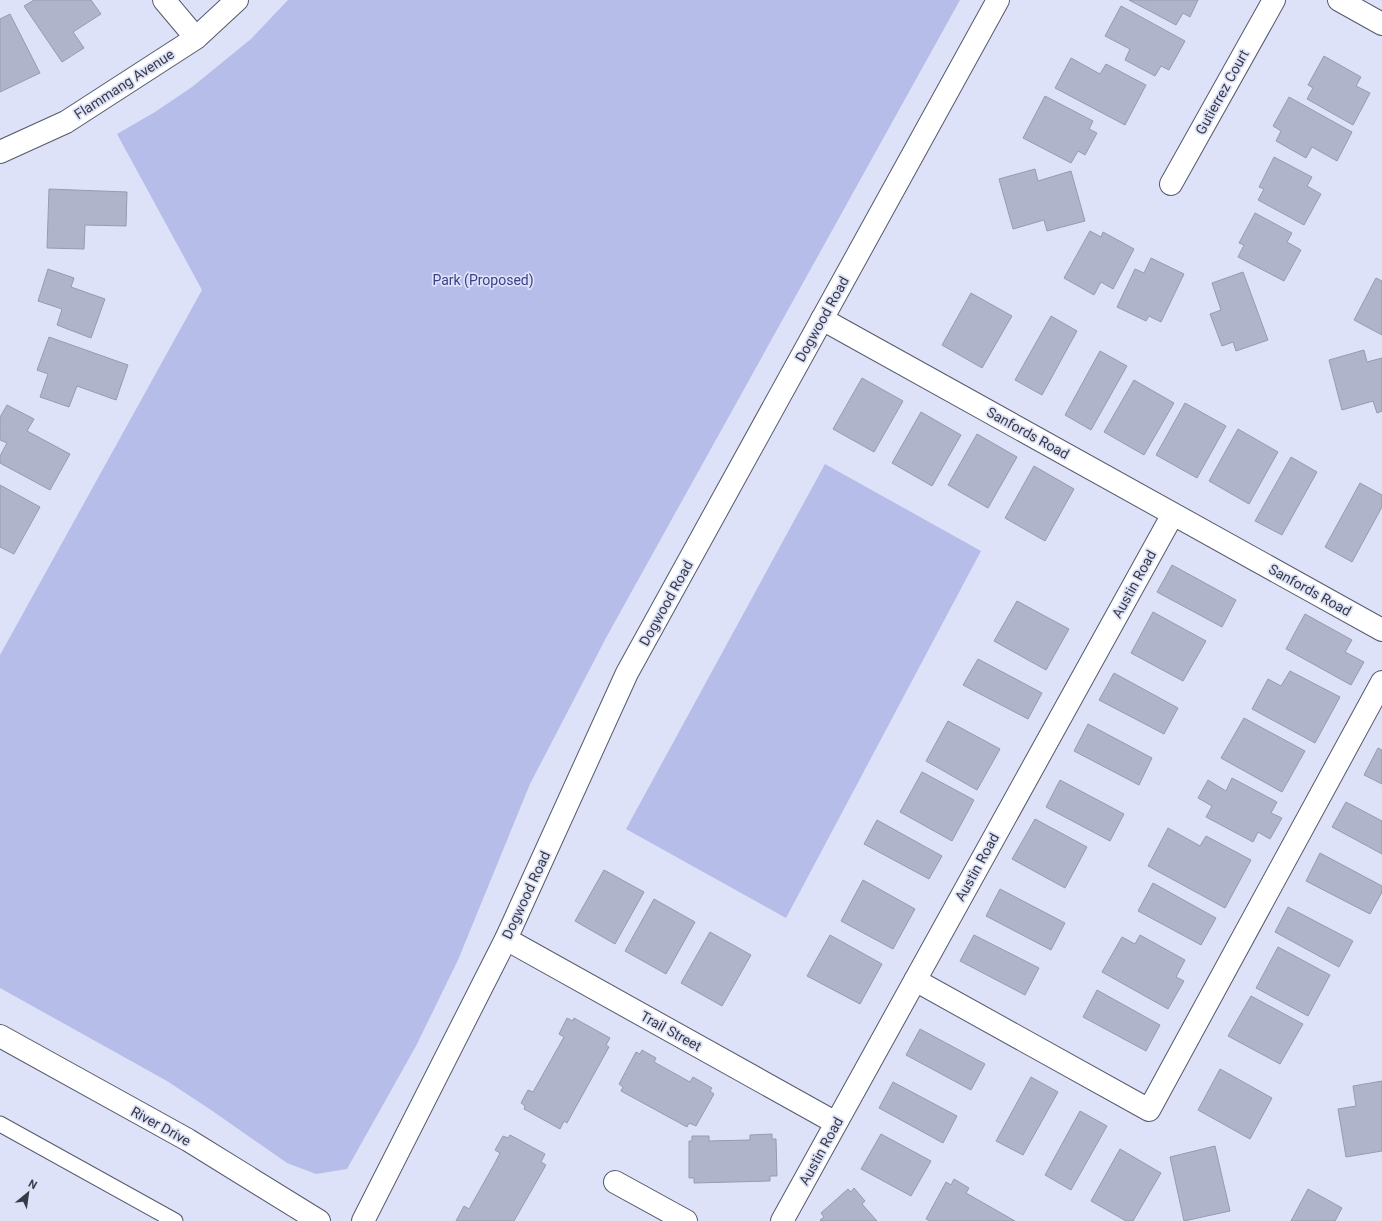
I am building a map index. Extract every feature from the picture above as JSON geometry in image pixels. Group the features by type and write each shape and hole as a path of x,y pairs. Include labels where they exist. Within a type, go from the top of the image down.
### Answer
{"street":[{"path":"164,0 196,38"},
{"name":"Flammang Avenue","path":"0,152 66,122 196,38 237,0"},
{"name":"Dogwood Road","path":"363,1221 506,939 627,673 998,0"},
{"name":"Gutierrez Court","path":"1171,184 1274,0"},
{"path":"1339,0 1382,24"},
{"name":"Sanfords Road","path":"822,319 1382,630"},
{"name":"Austin Road","path":"782,1221 1173,514"},
{"path":"915,980 1149,1110 1382,682"},
{"name":"Trail Street","path":"506,939 836,1123"},
{"name":"River Drive","path":"0,1036 188,1140 319,1221"},
{"path":"615,1182 686,1221"}],"lane":[{"path":"0,1124 175,1221"}],"green space":[{"name":"Park (Proposed)","path":"288,0 960,0 607,636 530,784 458,960 416,1046 347,1169 316,1174 287,1163 167,1081 0,988 0,655 202,290 117,134 155,112 192,87 251,39"},
{"path":"825,464 981,551 786,918 626,829"}],"building":[{"path":"34,0 91,0 101,14 73,32 84,48 62,62 24,6"},
{"path":"1129,0 1198,0 1190,17 1183,13 1176,25"},
{"path":"1121,6 1185,41 1169,70 1161,66 1155,76 1125,60 1130,49 1105,36"},
{"path":"10,14 40,73 0,92 0,19"},
{"path":"1324,56 1361,77 1356,86 1370,93 1353,125 1307,99 1313,88 1308,85"},
{"path":"1071,58 1100,74 1106,64 1146,85 1125,125 1055,88"},
{"path":"1045,96 1093,121 1089,129 1097,133 1085,155 1078,151 1071,163 1023,138"},
{"path":"1289,97 1352,132 1337,161 1312,147 1306,158 1276,141 1281,131 1273,126"},
{"path":"1274,157 1312,177 1307,186 1321,194 1304,225 1258,200 1264,189 1259,187"},
{"path":"1035,169 1038,181 1071,171 1085,221 1047,231 1044,220 1013,229 999,179"},
{"path":"49,189 127,192 126,226 85,225 84,249 47,248"},
{"path":"1255,213 1292,233 1287,242 1301,250 1284,281 1238,257 1244,245 1239,243"},
{"path":"1090,231 1101,237 1103,232 1134,249 1113,289 1101,282 1094,295 1064,278"},
{"path":"1151,258 1184,274 1161,322 1149,316 1146,321 1117,307 1135,269 1144,273"},
{"path":"48,269 74,278 71,287 105,299 91,338 57,325 62,309 38,301"},
{"path":"1243,272 1268,340 1236,351 1233,342 1222,346 1210,314 1221,310 1212,283"},
{"path":"1376,278 1382,281 1382,335 1354,320"},
{"path":"971,293 1012,316 982,368 942,345"},
{"path":"1051,316 1077,331 1042,395 1015,380"},
{"path":"49,337 128,365 116,400 77,386 69,407 40,397 48,374 37,370"},
{"path":"1364,350 1367,362 1382,358 1382,411 1377,413 1373,401 1342,410 1329,360"},
{"path":"1100,351 1127,366 1091,430 1065,415"},
{"path":"862,378 903,401 874,452 833,429"},
{"path":"1134,380 1174,403 1144,455 1104,432"},
{"path":"1185,403 1226,426 1197,478 1156,455"},
{"path":"7,405 34,419 27,431 70,454 50,490 0,463 0,456 7,443 0,440 0,417"},
{"path":"921,412 961,435 932,486 892,463"},
{"path":"1238,429 1278,452 1249,504 1209,481"},
{"path":"977,434 1017,457 988,508 948,485"},
{"path":"1291,457 1317,472 1282,535 1255,521"},
{"path":"1034,466 1074,489 1045,541 1005,518"},
{"path":"1360,483 1382,495 1382,507 1352,562 1325,547"},
{"path":"0,485 40,507 14,554 0,547"},
{"path":"1172,565 1236,600 1222,627 1157,592"},
{"path":"1017,601 1069,629 1046,670 994,641"},
{"path":"1153,612 1206,641 1183,681 1131,653"},
{"path":"1305,614 1352,640 1345,652 1364,662 1351,685 1286,649"},
{"path":"978,659 1042,693 1028,719 963,685"},
{"path":"1290,671 1340,697 1315,743 1252,709 1268,679 1281,686"},
{"path":"1114,673 1178,708 1164,734 1099,700"},
{"path":"1244,718 1305,751 1282,792 1221,758"},
{"path":"948,721 1000,749 977,790 926,761"},
{"path":"1088,724 1152,758 1139,785 1074,751"},
{"path":"1378,748 1382,750 1382,784 1364,775"},
{"path":"922,772 974,800 952,841 900,812"},
{"path":"1232,778 1277,802 1271,813 1282,818 1270,839 1258,832 1253,842 1206,817 1212,806 1198,798 1208,780 1226,791"},
{"path":"1060,780 1124,814 1110,841 1046,807"},
{"path":"1346,802 1382,821 1382,854 1332,827"},
{"path":"1035,819 1087,847 1065,888 1012,859"},
{"path":"877,820 942,856 929,879 864,844"},
{"path":"1168,828 1200,846 1206,836 1251,860 1225,908 1148,866"},
{"path":"1320,853 1382,886 1382,892 1370,914 1306,881"},
{"path":"604,870 644,892 615,944 575,921"},
{"path":"863,880 915,909 893,949 841,921"},
{"path":"1153,883 1216,918 1201,945 1138,911"},
{"path":"1000,889 1065,923 1051,950 986,916"},
{"path":"654,899 695,922 666,974 625,951"},
{"path":"1288,907 1353,941 1339,967 1275,932"},
{"path":"710,932 751,955 722,1006 681,983"},
{"path":"830,935 882,964 860,1004 807,976"},
{"path":"974,935 1039,968 1025,995 960,961"},
{"path":"1140,935 1185,960 1176,977 1184,981 1168,1009 1102,972 1122,937 1135,944"},
{"path":"1278,947 1330,975 1308,1016 1256,988"},
{"path":"1097,990 1160,1025 1146,1051 1083,1017"},
{"path":"1251,996 1303,1024 1280,1064 1228,1036"},
{"path":"567,1018 573,1021 574,1018 610,1038 606,1045 609,1047 567,1123 564,1121 560,1129 524,1109 525,1106 521,1103 528,1090 533,1092 564,1037 559,1034"},
{"path":"920,1029 985,1064 971,1090 906,1055"},
{"path":"642,1050 656,1058 654,1062 690,1082 693,1077 712,1088 710,1091 714,1094 696,1126 689,1123 687,1127 621,1091 623,1087 619,1084 636,1052 640,1054"},
{"path":"1220,1069 1272,1098 1250,1139 1198,1110"},
{"path":"1031,1077 1058,1092 1023,1155 996,1141"},
{"path":"1382,1081 1382,1151 1346,1157 1338,1109 1356,1106 1353,1086"},
{"path":"893,1082 957,1116 943,1143 879,1108"},
{"path":"1080,1111 1107,1126 1071,1190 1045,1175"},
{"path":"772,1134 772,1139 776,1139 777,1176 770,1176 770,1181 694,1183 694,1178 689,1178 689,1141 692,1141 692,1136 709,1136 709,1141 750,1140 750,1135"},
{"path":"881,1134 931,1161 911,1196 861,1169"},
{"path":"510,1135 545,1154 541,1162 546,1165 514,1221 456,1221 464,1206 469,1209 496,1161 500,1153 495,1150 503,1136 508,1138"},
{"path":"1215,1146 1230,1211 1184,1221 1170,1157"},
{"path":"1120,1149 1161,1173 1133,1221 1126,1221 1091,1201"},
{"path":"954,1179 969,1188 966,1193 1015,1221 930,1221 926,1219 946,1182 951,1185"},
{"path":"854,1188 865,1201 862,1204 877,1221 820,1220 824,1217 821,1213 848,1189 851,1192"},
{"path":"1308,1189 1342,1208 1335,1221 1291,1221"}]}
